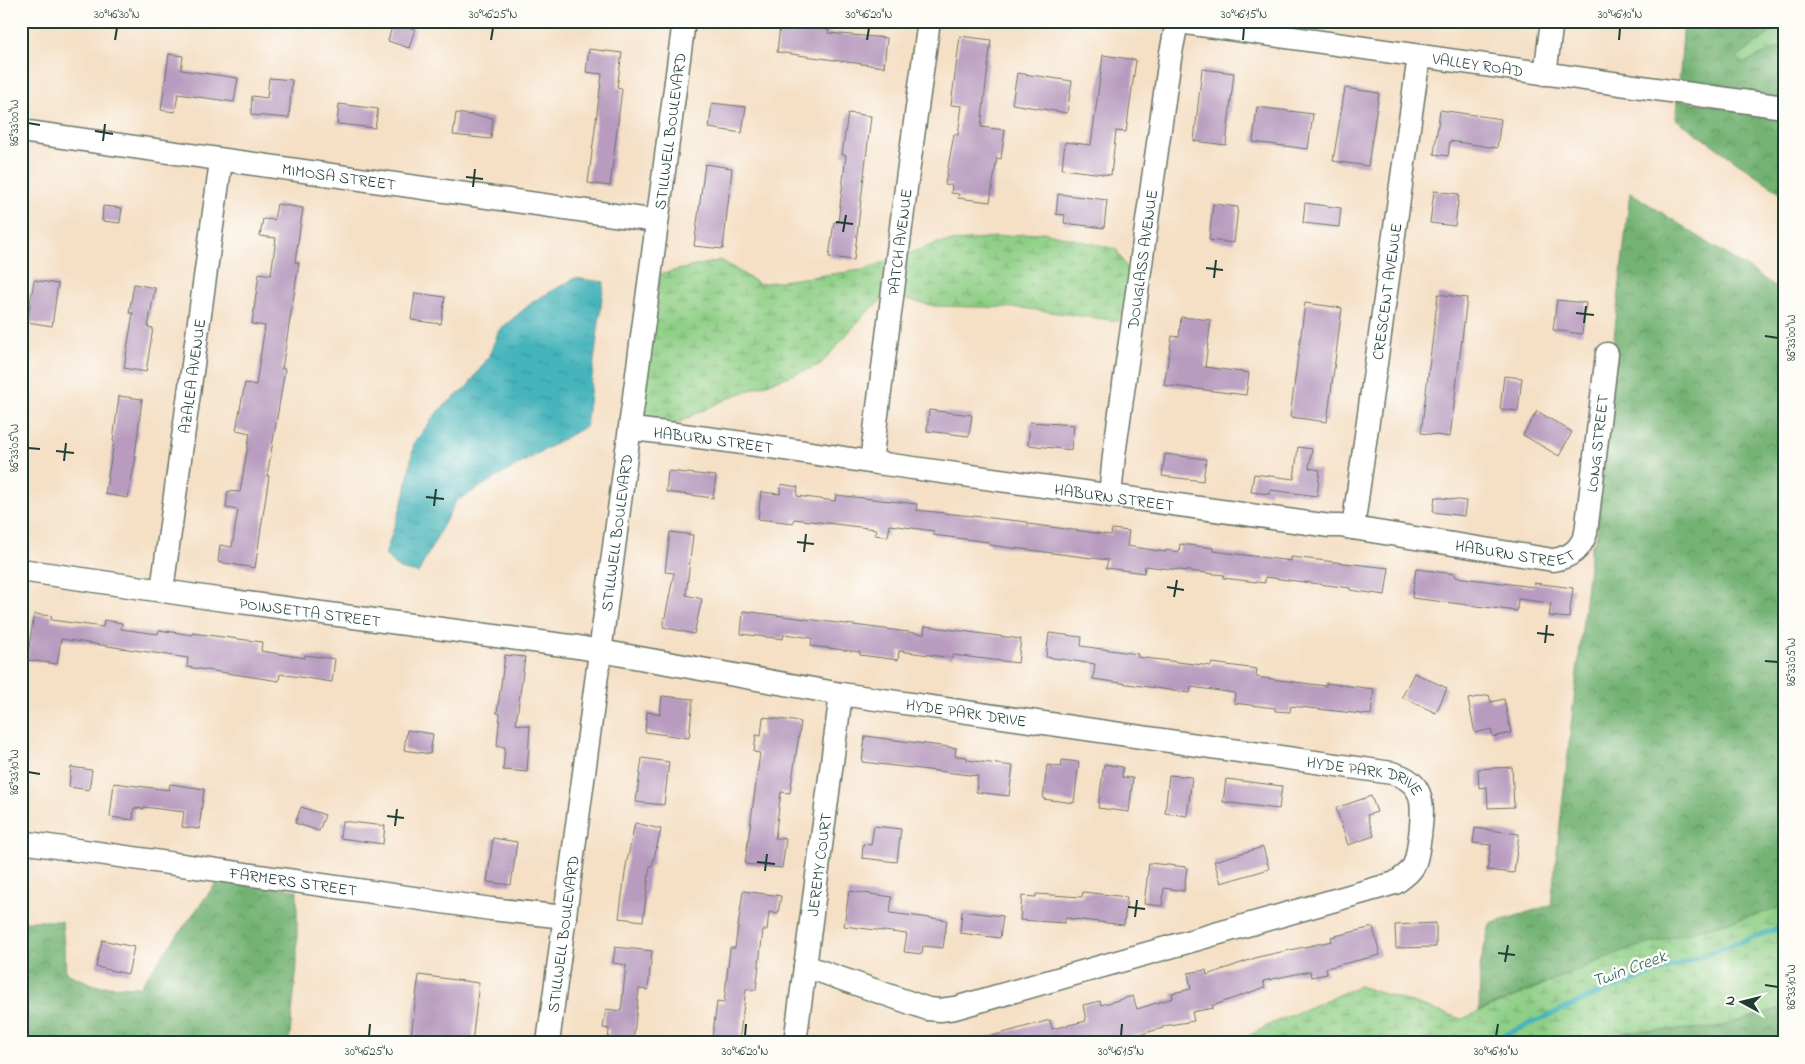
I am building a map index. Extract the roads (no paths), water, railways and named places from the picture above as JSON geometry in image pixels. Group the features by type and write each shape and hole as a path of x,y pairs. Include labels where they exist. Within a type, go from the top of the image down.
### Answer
{"street":[{"name":"STILLWELL BOULEVARD","path":"548,1043 684,21"},
{"name":"PATCH AVENUE","path":"871,462 929,21"},
{"name":"VALLEY ROAD","path":"1172,21 1784,107"},
{"path":"1546,74 1552,21"},
{"name":"DOUGLASS AVENUE","path":"1110,496 1114,455 1170,58 1177,22"},
{"name":"CRESCENT AVENUE","path":"1353,528 1419,56"},
{"name":"MIMOSA STREET","path":"21,131 657,221"},
{"name":"AZALEA AVENUE","path":"162,590 221,160"},
{"name":"LONG STREET","path":"1586,533 1607,354"},
{"name":"HABURN STREET","path":"630,429 697,436 1110,496 1353,528 1553,560 1565,558 1575,552 1582,544 1586,533"},
{"name":"POINSETTA STREET","path":"21,570 227,600 578,647 601,652"},
{"name":"HYDE PARK DRIVE","path":"601,652 841,694 1392,773 1410,781 1418,791 1422,801 1423,809 1417,857 1412,868 1395,883 955,1008 928,1009 804,966"},
{"name":"JEREMY COURT","path":"796,1035 841,694"},
{"name":"FARMERS STREET","path":"21,842 492,909 565,917"}],"water":[{"path":"575,278 604,282 586,426 456,501 418,573 399,569 385,555 405,494 414,443 439,410 467,387 488,358 499,330 534,301"}],"waterway":[{"name":"Twin Creek","path":"1487,1043 1599,993 1784,926"}]}
